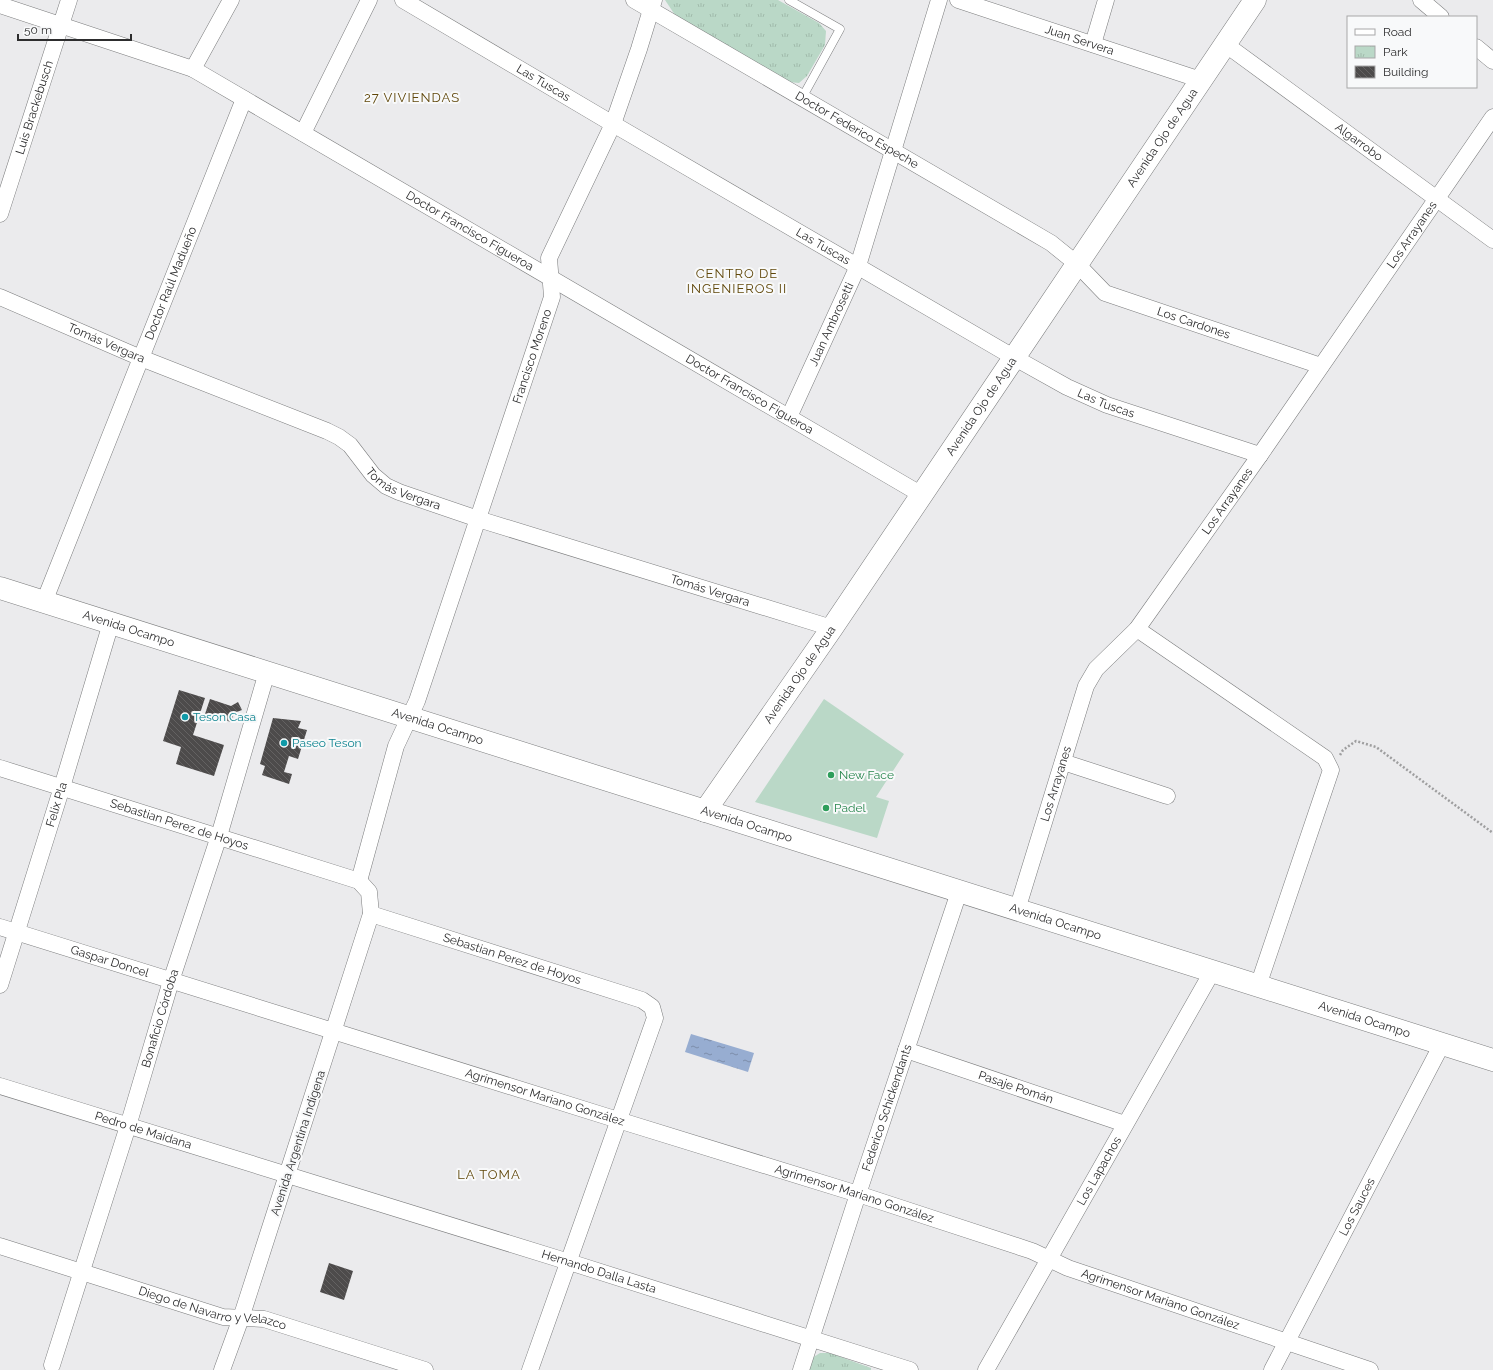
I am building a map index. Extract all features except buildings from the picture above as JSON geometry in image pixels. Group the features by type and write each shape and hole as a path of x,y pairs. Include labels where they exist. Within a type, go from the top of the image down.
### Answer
{"main road":[{"name":"Avenida Ojo de Agua","path":"705,811 832,628 1255,0"},
{"name":"Avenida Ocampo","path":"0,588 1493,1060"}],"street":[{"name":"Luis Brackebusch","path":"0,214 68,0"},
{"path":"193,69 231,0"},
{"path":"303,133 370,0"},
{"name":"Las Tuscas","path":"403,0 613,124 1067,387 1107,405 1260,455"},
{"name":"Doctor Federico Espeche","path":"634,0 652,5 802,98 1051,243 1077,264"},
{"name":"Juan Ambrosetti","path":"789,417 858,266 939,0"},
{"name":"Juan Servera","path":"958,0 1201,80"},
{"path":"1093,44 1106,0"},
{"path":"1421,0 1440,16"},
{"name":"Doctor Francisco Figueroa","path":"0,5 193,69 922,495"},
{"name":"Francisco Moreno","path":"410,718 552,297 549,258 613,124 652,5"},
{"name":"Algarrobo","path":"1225,44 1493,240"},
{"path":"1477,48 1493,61"},
{"name":"Doctor Raúl Madueño","path":"44,602 244,99"},
{"name":"Los Arrayanes","path":"1017,910 1086,686 1096,669 1137,629 1260,455 1493,117"},
{"name":"Los Cardones","path":"1077,264 1105,293 1321,366"},
{"name":"Tomás Vergara","path":"0,298 141,358 327,431 350,445 374,475 386,486 399,492 478,519 832,628"},
{"name":"Felix Pla","path":"0,985 62,787 111,623"},
{"path":"1137,629 1325,758 1331,770 1258,986"},
{"name":"Bonaficio Córdoba","path":"52,1365 128,1126 171,981 219,836 267,672"},
{"path":"371,914 369,892 359,881 396,746 410,718"},
{"path":"1063,762 1167,796"},
{"name":"Sebastian Perez de Hoyos","path":"0,768 359,881"},
{"name":"Federico Schickendants","path":"801,1370 959,892"},
{"name":"Sebastian Perez de Hoyos","path":"371,914 642,1000 652,1007 655,1018 618,1120"},
{"name":"Avenida Argentina Indígena","path":"222,1370 241,1318 288,1175 371,914"},
{"name":"Gaspar Doncel","path":"0,927 334,1032"},
{"name":"Los Lapachos","path":"986,1370 1212,972"},
{"name":"Agrimensor Mariano González","path":"334,1032 858,1194 1032,1251 1068,1268 1370,1370"},
{"name":"Los Sauces","path":"1272,1370 1442,1044"},
{"name":"Pasaje Pomán","path":"906,1050 1125,1124"},
{"name":"Pedro de Maidana","path":"0,1086 288,1175"},
{"path":"530,1370 618,1120"},
{"name":"Hernando Dalla Lasta","path":"288,1175 910,1370"},
{"name":"Diego de Navarro y Velazco","path":"0,1246 223,1317 264,1319 425,1370"}],"lane":[{"path":"789,0 840,29 802,98"}],"path":[{"path":"1331,770 1343,750 1356,741 1376,747 1493,833"}],"green space":[{"path":"665,0 778,0 819,23 826,31 825,45 807,76 799,83 789,82 675,15"},
{"name":"New Face","path":"824,699 904,754 876,797 889,801 877,838 755,802"},
{"path":"820,1353 830,1353 871,1368 871,1370 808,1370 812,1358"}],"water":[{"path":"691,1034 754,1053 748,1072 685,1052"}],"place":[{"name":"Teson Casa","path":"185,717"},
{"name":"Paseo Teson","path":"284,743"},
{"name":"New Face","path":"831,775"},
{"name":"Padel","path":"826,808"}],"district":[{"name":"27 VIVIENDAS","path":"412,97"},
{"name":"CENTRO DE INGENIEROS II","path":"737,280"},
{"name":"LA TOMA","path":"489,1174"}]}
